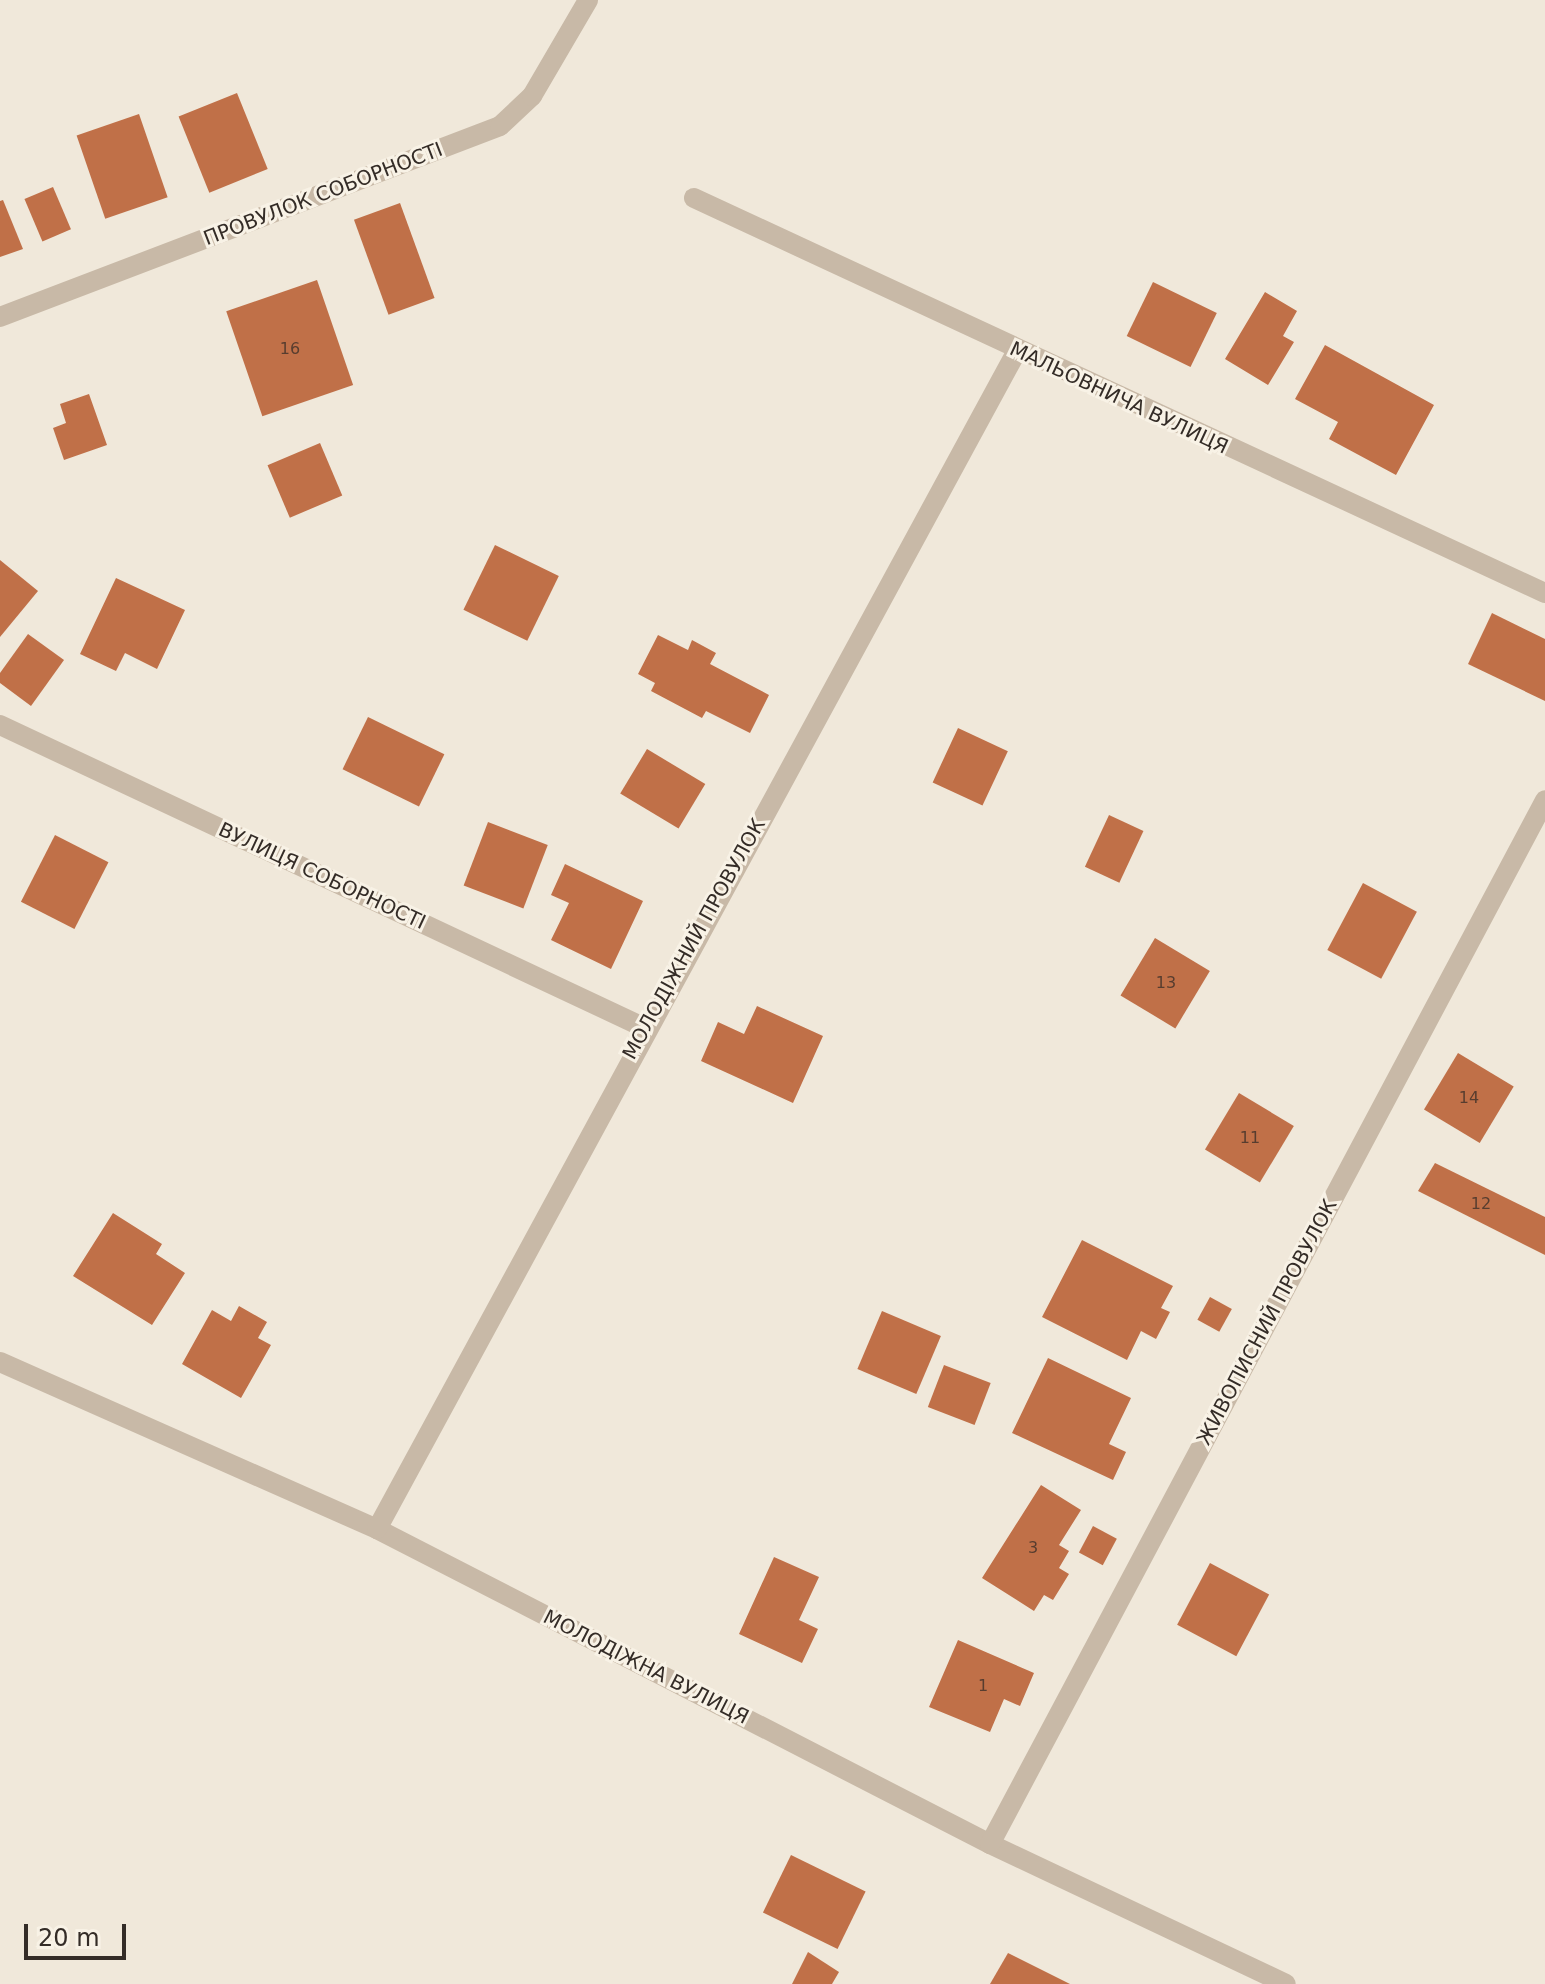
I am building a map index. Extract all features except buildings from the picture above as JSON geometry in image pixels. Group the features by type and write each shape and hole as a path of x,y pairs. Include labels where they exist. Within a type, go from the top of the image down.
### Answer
{"street":[{"name":"ПРОВУЛОК СОБОРНОСТІ","path":"0,317 500,126 532,96 588,0"},
{"name":"МАЛЬОВНИЧА ВУЛИЦЯ","path":"694,198 1017,351 1545,593"},
{"name":"МОЛОДІЖНИЙ ПРОВУЛОК","path":"377,1529 645,1028 1017,351"},
{"name":"ВУЛИЦЯ СОБОРНОСТІ","path":"0,725 645,1028"},
{"name":"ЖИВОПИСНИЙ ПРОВУЛОК","path":"990,1844 1545,800"},
{"name":"МОЛОДІЖНА ВУЛИЦЯ","path":"0,1362 377,1529 990,1844 1286,1984"}]}
